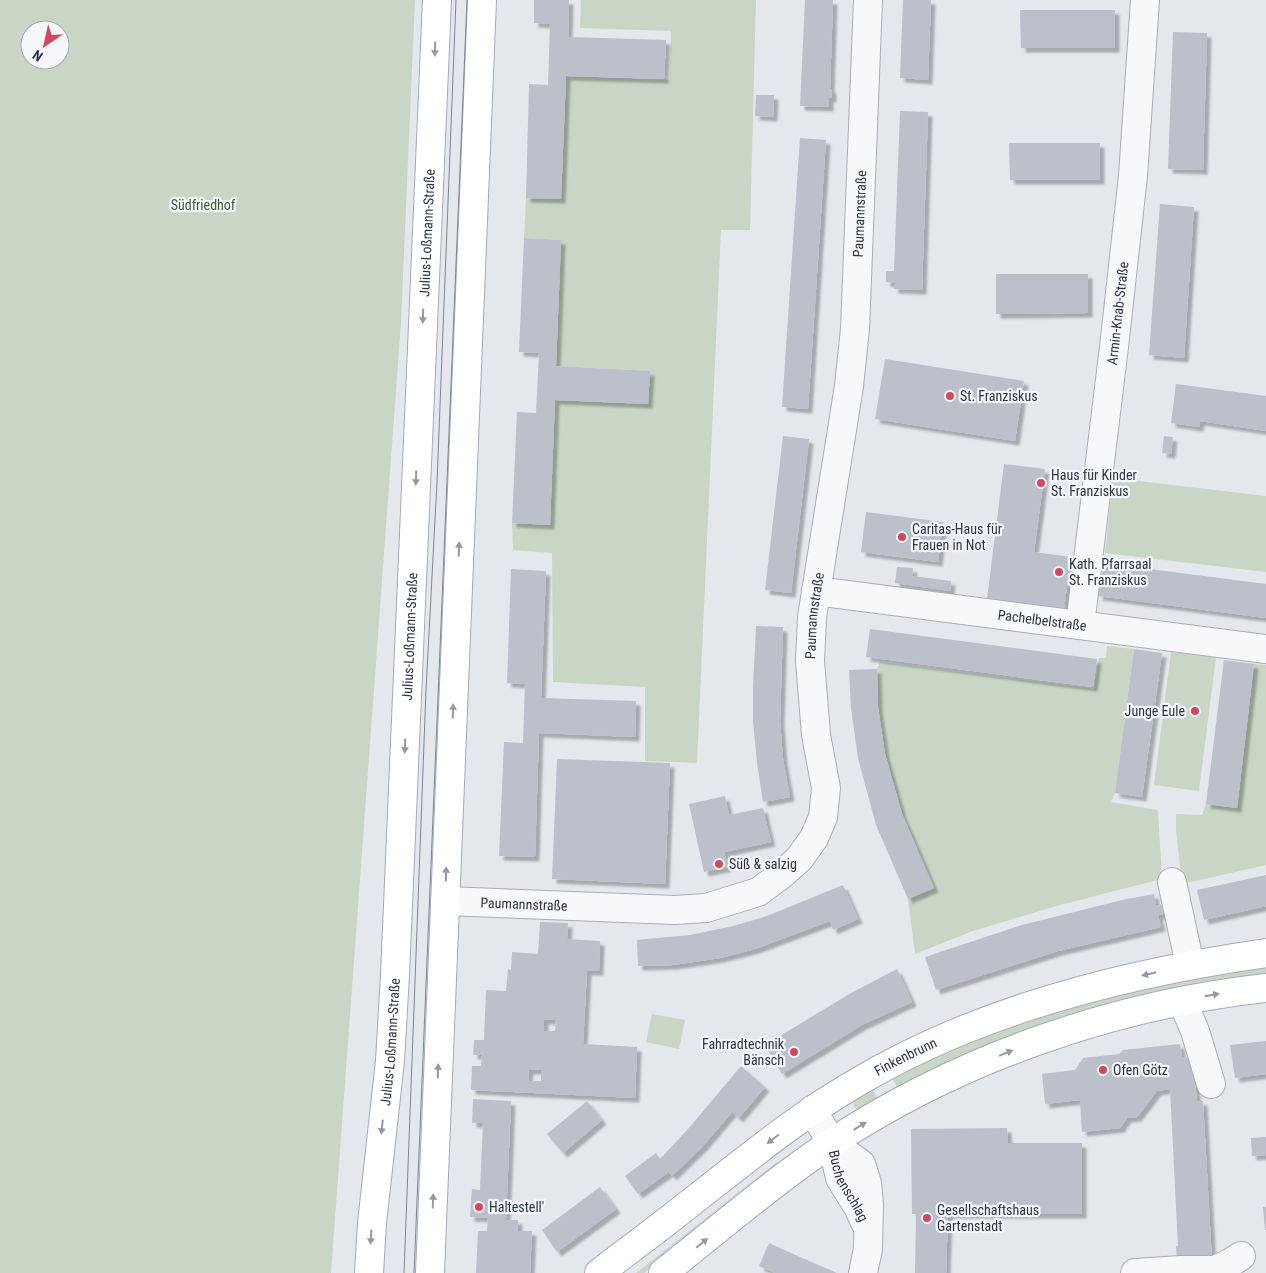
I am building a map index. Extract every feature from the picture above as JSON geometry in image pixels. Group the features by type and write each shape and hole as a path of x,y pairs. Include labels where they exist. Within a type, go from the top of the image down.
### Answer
{"main road":[{"name":"Julius-Loßmann-Straße","path":"369,1273 372,1217 390,1061 395,974 437,0"},
{"path":"430,1273 482,0"},
{"name":"Finkenbrunn","path":"599,1273 769,1141 812,1110 880,1069 938,1041 1031,1006 1092,988 1190,965 1266,953"},
{"path":"663,1273 777,1183 832,1143 920,1092 995,1058 1084,1026 1182,1001 1266,988"}],"street":[{"name":"Paumannstraße","path":"445,900 675,910 706,908 758,892 799,859 814,838 823,817 826,788 816,735 810,661 812,617 849,386 855,329 868,0"},
{"name":"Armin-Knab-Straße","path":"1080,625 1133,176 1145,0"},
{"name":"Pachelbelstraße","path":"816,591 1266,649"},
{"path":"1172,882 1190,965"},
{"path":"1182,1001 1195,1031 1211,1084"},
{"name":"Buchenschlag","path":"812,1110 832,1143 861,1164 867,1183 869,1204 868,1249 863,1273"},
{"path":"1135,1273 1215,1270 1241,1256"}],"green space":[{"name":"Südfriedhof","path":"0,0 415,0 401,323 331,1273 0,1273"},
{"path":"581,0 756,0 750,230 721,230 697,763 645,761 645,687 553,682 552,553 513,550 512,523 550,525 555,400 648,404 649,371 556,366 561,240 524,238 526,198 561,199 566,76 670,80 671,31 580,28"},
{"path":"1113,478 1266,496 1266,572 1105,553"},
{"path":"1107,646 1134,649 1115,793 1111,802 1158,810 1162,879 1060,905 973,931 915,954 908,899 933,888 902,814 885,754 878,707 877,669 880,662 1094,689 1099,658 1106,658"},
{"path":"1171,652 1216,657 1199,791 1154,785"},
{"path":"1254,664 1266,665 1266,865 1182,884 1176,814 1202,815 1206,804 1237,808"},
{"path":"1266,965 1266,976 899,1091 892,1077 933,1057 1007,1027 1092,998"},
{"path":"652,1014 685,1020 679,1049 646,1042"},
{"path":"872,1088 879,1102 861,1111 856,1108 853,1104 854,1100"},
{"path":"777,1162 780,1167 644,1273 636,1273"}],"building":[{"path":"534,0 569,0 568,37 666,40 664,79 566,76 561,199 526,198 529,84 548,85 550,24 534,23"},
{"path":"805,0 833,0 830,89 832,89 832,98 829,98 829,107 800,106"},
{"path":"903,0 931,0 928,80 900,78"},
{"path":"1020,10 1115,10 1115,48 1021,48"},
{"path":"1173,32 1207,33 1203,170 1168,169"},
{"path":"756,95 774,95 773,117 755,116"},
{"path":"900,111 928,112 922,290 894,289 894,283 886,282 886,271 894,271"},
{"path":"800,138 826,140 808,409 782,407"},
{"path":"1009,143 1100,143 1100,180 1010,180"},
{"path":"1160,204 1194,207 1184,358 1149,355"},
{"path":"524,238 561,240 556,366 650,371 648,404 555,400 550,525 512,523 517,412 536,413 539,353 519,352"},
{"path":"996,274 1088,274 1088,313 996,314"},
{"name":"St. Franziskus","path":"885,359 1024,381 1015,441 875,419"},
{"path":"1176,384 1266,396 1266,431 1200,421 1199,427 1171,423"},
{"path":"783,436 809,439 791,593 765,590"},
{"path":"1164,436 1173,437 1171,454 1162,453"},
{"path":"1004,464 1045,469 1034,552 1071,557 1064,609 987,599"},
{"name":"Caritas-Haus für Frauen in Not","path":"866,512 943,522 938,562 861,552"},
{"path":"1103,563 1266,584 1266,618 1098,596"},
{"path":"897,567 913,568 912,576 951,581 950,591 895,583"},
{"path":"511,569 546,571 541,698 636,701 635,737 539,733 535,857 499,856 504,742 523,743 525,684 507,683"},
{"path":"756,626 783,627 780,721 783,759 790,797 763,802 753,721"},
{"path":"870,629 1097,659 1093,687 866,657"},
{"path":"1134,649 1162,653 1142,797 1115,793"},
{"path":"1224,660 1254,664 1237,808 1206,804"},
{"path":"877,669 878,707 885,754 902,814 934,888 908,899 876,825 858,758 851,708 849,670"},
{"path":"557,759 670,763 665,884 552,879"},
{"path":"725,796 729,815 763,808 771,842 724,852 728,867 704,872 689,804"},
{"path":"1266,875 1266,906 1204,920 1197,890"},
{"path":"843,885 858,919 833,930 830,921 755,949 720,958 673,965 638,966 637,940 690,935 733,926 767,916"},
{"path":"1154,894 1156,906 1162,905 1163,914 1158,915 1161,927 1058,951 936,990 925,957 1022,925"},
{"path":"540,922 568,923 567,939 600,941 599,971 587,971 583,1044 637,1047 635,1098 471,1090 472,1066 481,1066 482,1055 473,1055 474,1040 484,1040 486,990 506,991 508,969 511,970 512,952 538,954","holes":["544,1020 556,1020 555,1031 544,1031","529,1070 541,1070 541,1081 528,1081"]},
{"path":"897,969 912,1002 862,1025 782,1074 765,1045 851,993"},
{"path":"1266,1041 1266,1074 1235,1078 1230,1045"},
{"path":"1180,1044 1182,1058 1192,1057 1197,1101 1203,1101 1212,1262 1177,1264 1176,1246 1178,1246 1170,1089 1157,1091 1137,1117 1127,1118 1120,1128 1082,1132 1080,1100 1045,1104 1042,1074 1075,1070 1083,1058 1119,1054 1123,1050"},
{"path":"741,1066 765,1087 739,1118 732,1112 703,1146 672,1176 669,1172 638,1194 625,1176 656,1153 660,1159"},
{"path":"473,1099 511,1101 506,1220 518,1220 518,1231 532,1231 530,1273 476,1273 478,1231 487,1231 488,1218 470,1217 472,1189 480,1190 483,1123 472,1123"},
{"path":"587,1101 602,1120 563,1153 547,1134"},
{"path":"1007,1128 1008,1143 1082,1143 1082,1214 948,1214 946,1273 915,1273 916,1214 912,1214 911,1129"},
{"path":"1266,1137 1266,1155 1252,1156 1251,1138"},
{"path":"600,1187 616,1209 557,1252 542,1230"},
{"path":"1263,1207 1266,1207 1266,1230 1265,1230"},
{"path":"769,1243 837,1273 775,1273 759,1266"}],"tram line":[{"path":"404,1273 426,690 437,482 456,0"},
{"path":"414,1273 467,0"}],"place":[{"name":"St. Franziskus","path":"950,396"},
{"name":"Haus für Kinder St. Franziskus","path":"1041,483"},
{"name":"Caritas-Haus für Frauen in Not","path":"902,537"},
{"name":"Kath. Pfarrsaal St. Franziskus","path":"1059,572"},
{"name":"Junge Eule","path":"1195,711"},
{"name":"Süß & salzig","path":"719,864"},
{"name":"Fahrradtechnik Bänsch","path":"794,1052"},
{"name":"Ofen Götz","path":"1103,1070"},
{"name":"Haltestell'","path":"479,1207"},
{"name":"Gesellschaftshaus Gartenstadt","path":"927,1218"}]}
